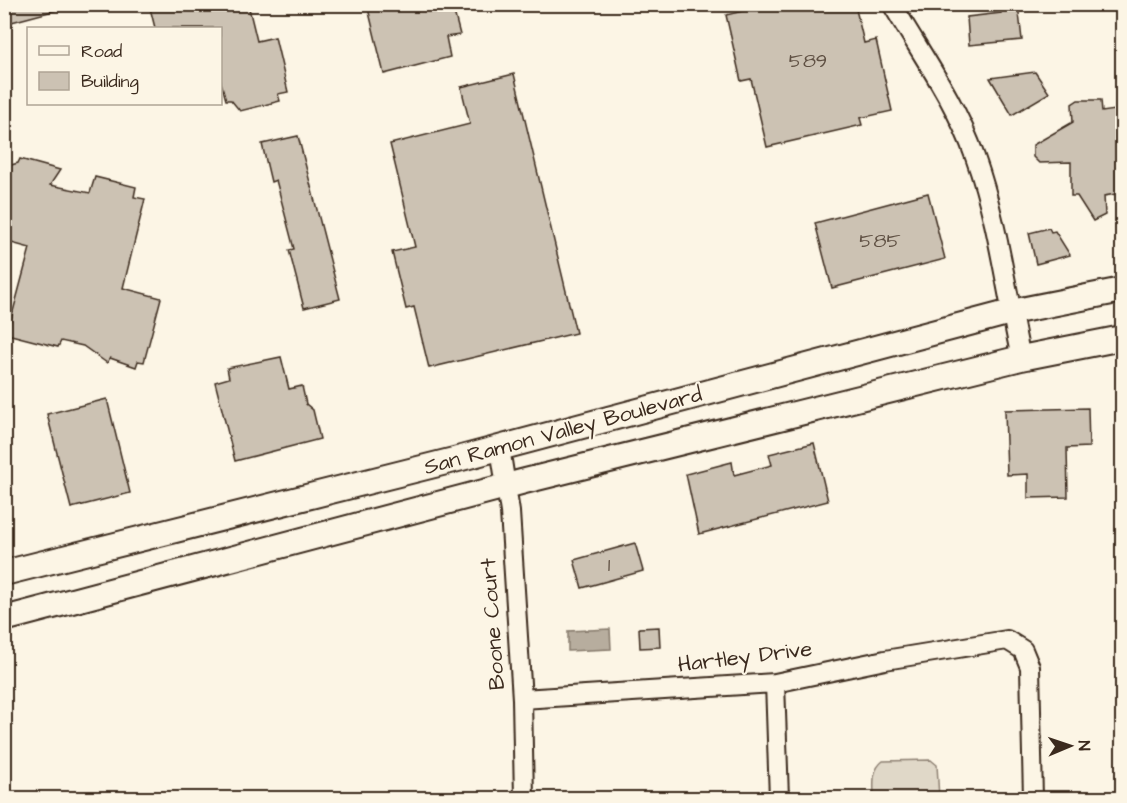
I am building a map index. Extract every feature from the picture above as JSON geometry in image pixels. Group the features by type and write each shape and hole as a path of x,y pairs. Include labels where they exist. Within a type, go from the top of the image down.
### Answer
{"main road":[{"name":"San Ramon Valley Boulevard","path":"4,573 500,448 1011,312 1122,290"},
{"name":"San Ramon Valley Boulevard","path":"4,619 508,486 1021,358 1122,338"}],"street":[{"path":"891,4 953,107 975,156 989,204 1021,358"},
{"name":"Boone Court","path":"500,448 508,486 522,699 524,798"},
{"name":"Hartley Drive","path":"522,699 775,682 885,660 1006,640 1023,650 1030,667 1033,798"},
{"path":"775,682 779,798"}],"shaded area":[{"path":"610,629 611,649 568,651 568,631"},
{"path":"931,760 937,765 939,798 874,798 875,773 883,761"}],"building":[{"path":"4,4 56,4 57,10 4,24"},
{"path":"149,4 248,4 257,41 275,37 288,92 278,94 280,101 240,111 231,100 226,100 222,86 222,27 155,27"},
{"path":"367,4 452,4 460,35 446,37 450,57 384,74"},
{"path":"772,4 855,5 864,43 876,40 892,111 860,118 862,125 767,147 751,79 741,81 726,15"},
{"path":"1001,4 1018,4 1022,40 969,45 967,17 1001,13"},
{"path":"1035,72 1049,93 1012,115 990,78"},
{"path":"514,74 576,333 429,368 414,307 406,309 392,252 415,247 390,144 470,124 461,87"},
{"path":"1078,100 1101,100 1102,112 1122,109 1122,193 1104,196 1105,215 1093,221 1077,196 1071,196 1071,162 1039,163 1033,157 1033,145 1073,122 1072,104"},
{"path":"298,136 340,299 304,308 289,250 294,249 276,180 271,182 262,144"},
{"path":"20,159 60,170 50,185 90,193 95,177 136,187 134,197 145,199 123,288 161,298 144,362 138,361 136,367 110,358 107,363 83,346 61,341 58,347 7,334 30,248 4,241 4,167 18,163"},
{"path":"928,193 945,259 832,288 815,223"},
{"path":"1049,228 1051,232 1055,231 1070,255 1036,264 1029,233"},
{"path":"281,357 289,389 302,386 306,404 313,410 320,439 235,461 215,382 229,378 227,368"},
{"path":"107,399 130,493 71,508 47,414"},
{"path":"1088,408 1089,447 1067,448 1068,497 1028,498 1028,474 1007,475 1005,410"},
{"path":"814,443 828,501 699,534 686,474 732,462 734,475 772,465 769,454"},
{"path":"635,543 643,571 582,588 574,560"},
{"path":"659,627 660,647 640,648 639,628"}]}
